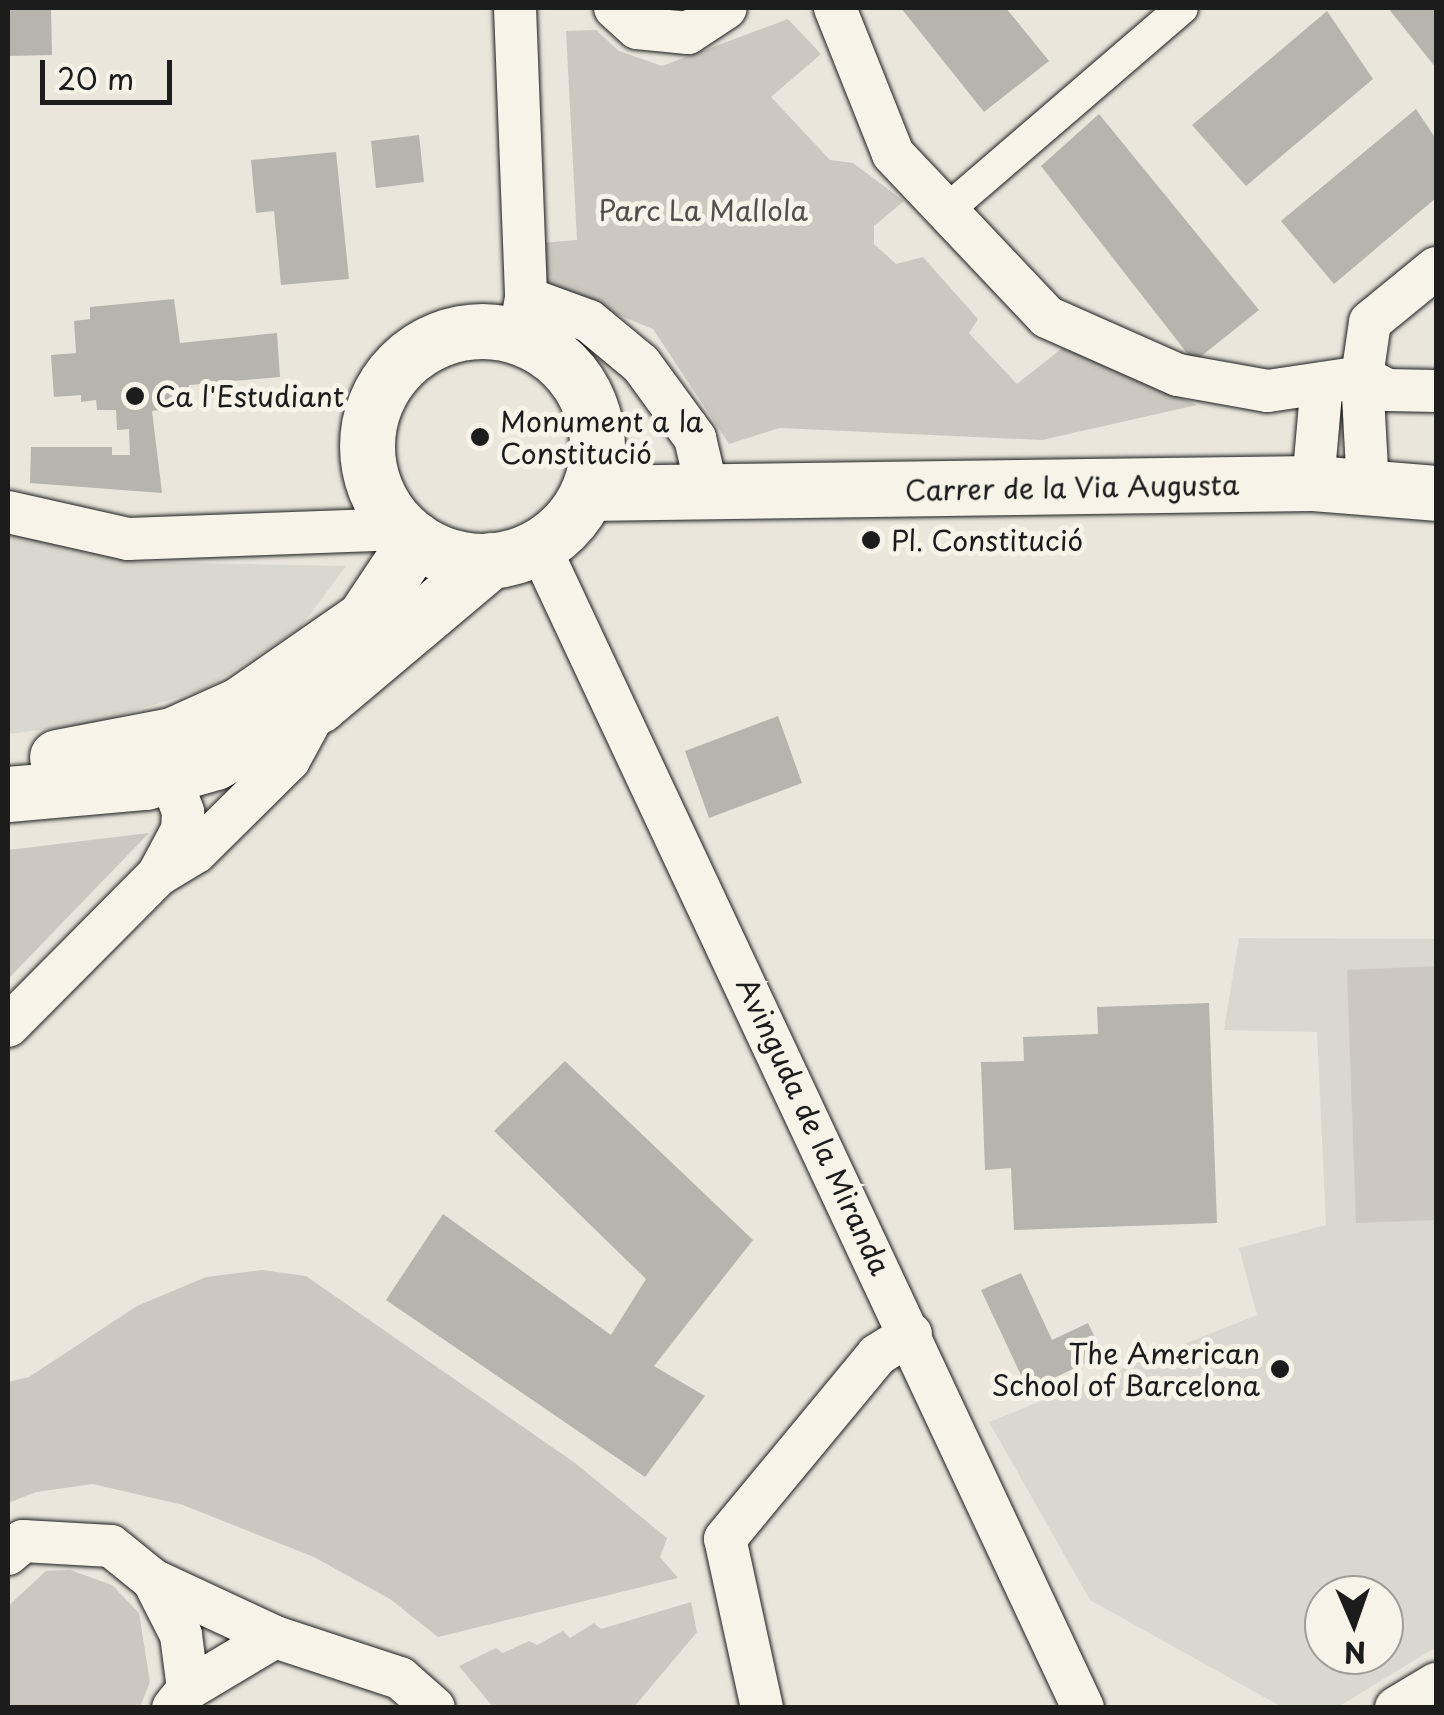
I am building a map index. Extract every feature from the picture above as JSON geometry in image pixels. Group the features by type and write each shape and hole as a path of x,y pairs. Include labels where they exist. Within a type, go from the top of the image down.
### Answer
{"street":[{"path":"8,794 146,782 216,762 319,705 515,553 568,523 588,493 598,437 588,400 523,318 514,8"},
{"path":"616,8 637,28 688,33 726,8"},
{"path":"834,8 893,154 1047,317 1178,375 1268,391 1342,380 1388,390 1436,391"},
{"path":"946,211 1182,8"},
{"path":"1314,483 1342,380 1370,322 1436,268"},
{"path":"515,553 452,556 410,534 380,500 369,466 372,411 389,379 414,353 447,337 523,318 590,321 641,364 695,438 708,494"},
{"path":"1342,380 1368,488"},
{"name":"Carrer de la Via Augusta","path":"588,493 1314,483 1436,493"},
{"path":"8,512 128,539 410,534"},
{"path":"8,764 172,734 239,705 364,618 410,534"},
{"name":"Avinguda de la Miranda","path":"515,553 911,1334 1083,1708"},
{"path":"8,1026 158,875 196,852 289,760 319,705"},
{"path":"146,782 174,788 183,812 182,830 158,875"},
{"path":"762,1708 725,1538 876,1354 911,1334"},
{"path":"8,1554 23,1541 111,1546 154,1580 275,1637 400,1678 434,1708"},
{"path":"154,1580 181,1634 180,1698"},
{"path":"180,1698 275,1637"},
{"path":"1396,1708 1436,1684"}],"shaded area":[{"path":"8,530 137,562 346,566 300,628 205,689 95,723 8,734"},
{"name":"The American School of Barcelona","path":"1239,938 1436,939 1436,1647 1404,1667 1404,1575 1304,1575 1304,1675 1390,1675 1338,1707 1282,1707 1090,1600 989,1422 1257,1315 1239,1248 1326,1225 1317,1032 1224,1030"}],"green space":[{"name":"Parc La Mallola","path":"788,19 821,54 771,97 830,160 853,163 904,201 874,226 874,244 896,264 923,257 978,319 969,333 1017,384 1066,345 1197,405 1042,440 779,428 729,444 653,329 542,284 540,243 577,240 566,31 596,30 619,51 662,66"},
{"path":"149,833 8,979 8,850"},
{"path":"1436,966 1436,1220 1356,1223 1347,970"},
{"path":"262,1270 306,1276 575,1463 667,1538 660,1557 678,1578 438,1637 390,1599 314,1557 183,1505 93,1484 36,1492 8,1503 8,1382 29,1377 137,1306 206,1277"},
{"path":"70,1570 112,1585 139,1613 150,1682 140,1707 8,1707 8,1606 46,1571"},
{"path":"691,1602 697,1632 634,1707 493,1707 459,1666 496,1648 503,1653 529,1641 537,1645 563,1631 570,1638 594,1623 601,1629"}],"building":[{"path":"8,8 51,8 52,55 8,56"},
{"path":"901,8 1006,8 1049,61 984,112"},
{"path":"1388,8 1436,8 1436,68"},
{"path":"1327,11 1373,79 1246,186 1192,125"},
{"path":"1416,109 1436,139 1436,198 1334,284 1281,221"},
{"path":"1099,114 1259,310 1194,362 1041,166"},
{"path":"419,135 424,182 376,188 371,141"},
{"path":"336,152 349,279 281,285 274,211 256,213 251,160"},
{"name":"Ca l'Estudiant","path":"174,299 180,343 277,333 280,377 189,385 189,406 152,411 162,493 30,483 31,447 112,447 112,455 130,455 129,429 117,430 116,410 97,410 96,400 81,402 81,395 54,397 51,355 76,353 74,321 90,319 90,307"},
{"path":"778,716 802,783 709,818 685,751"},
{"path":"1209,1003 1217,1223 1014,1230 1011,1168 985,1170 981,1062 1024,1061 1023,1037 1098,1034 1097,1007"},
{"path":"565,1061 753,1240 654,1366 705,1396 645,1477 386,1300 443,1214 611,1335 646,1279 494,1131"},
{"path":"1021,1273 1052,1340 1088,1323 1103,1355 1028,1390 981,1290"}],"place":[{"name":"Ca l'Estudiant","path":"135,396"},
{"name":"Monument a la Constitució","path":"480,437"},
{"name":"Pl. Constitució","path":"871,540"},
{"name":"The American School of Barcelona","path":"1280,1369"}]}
